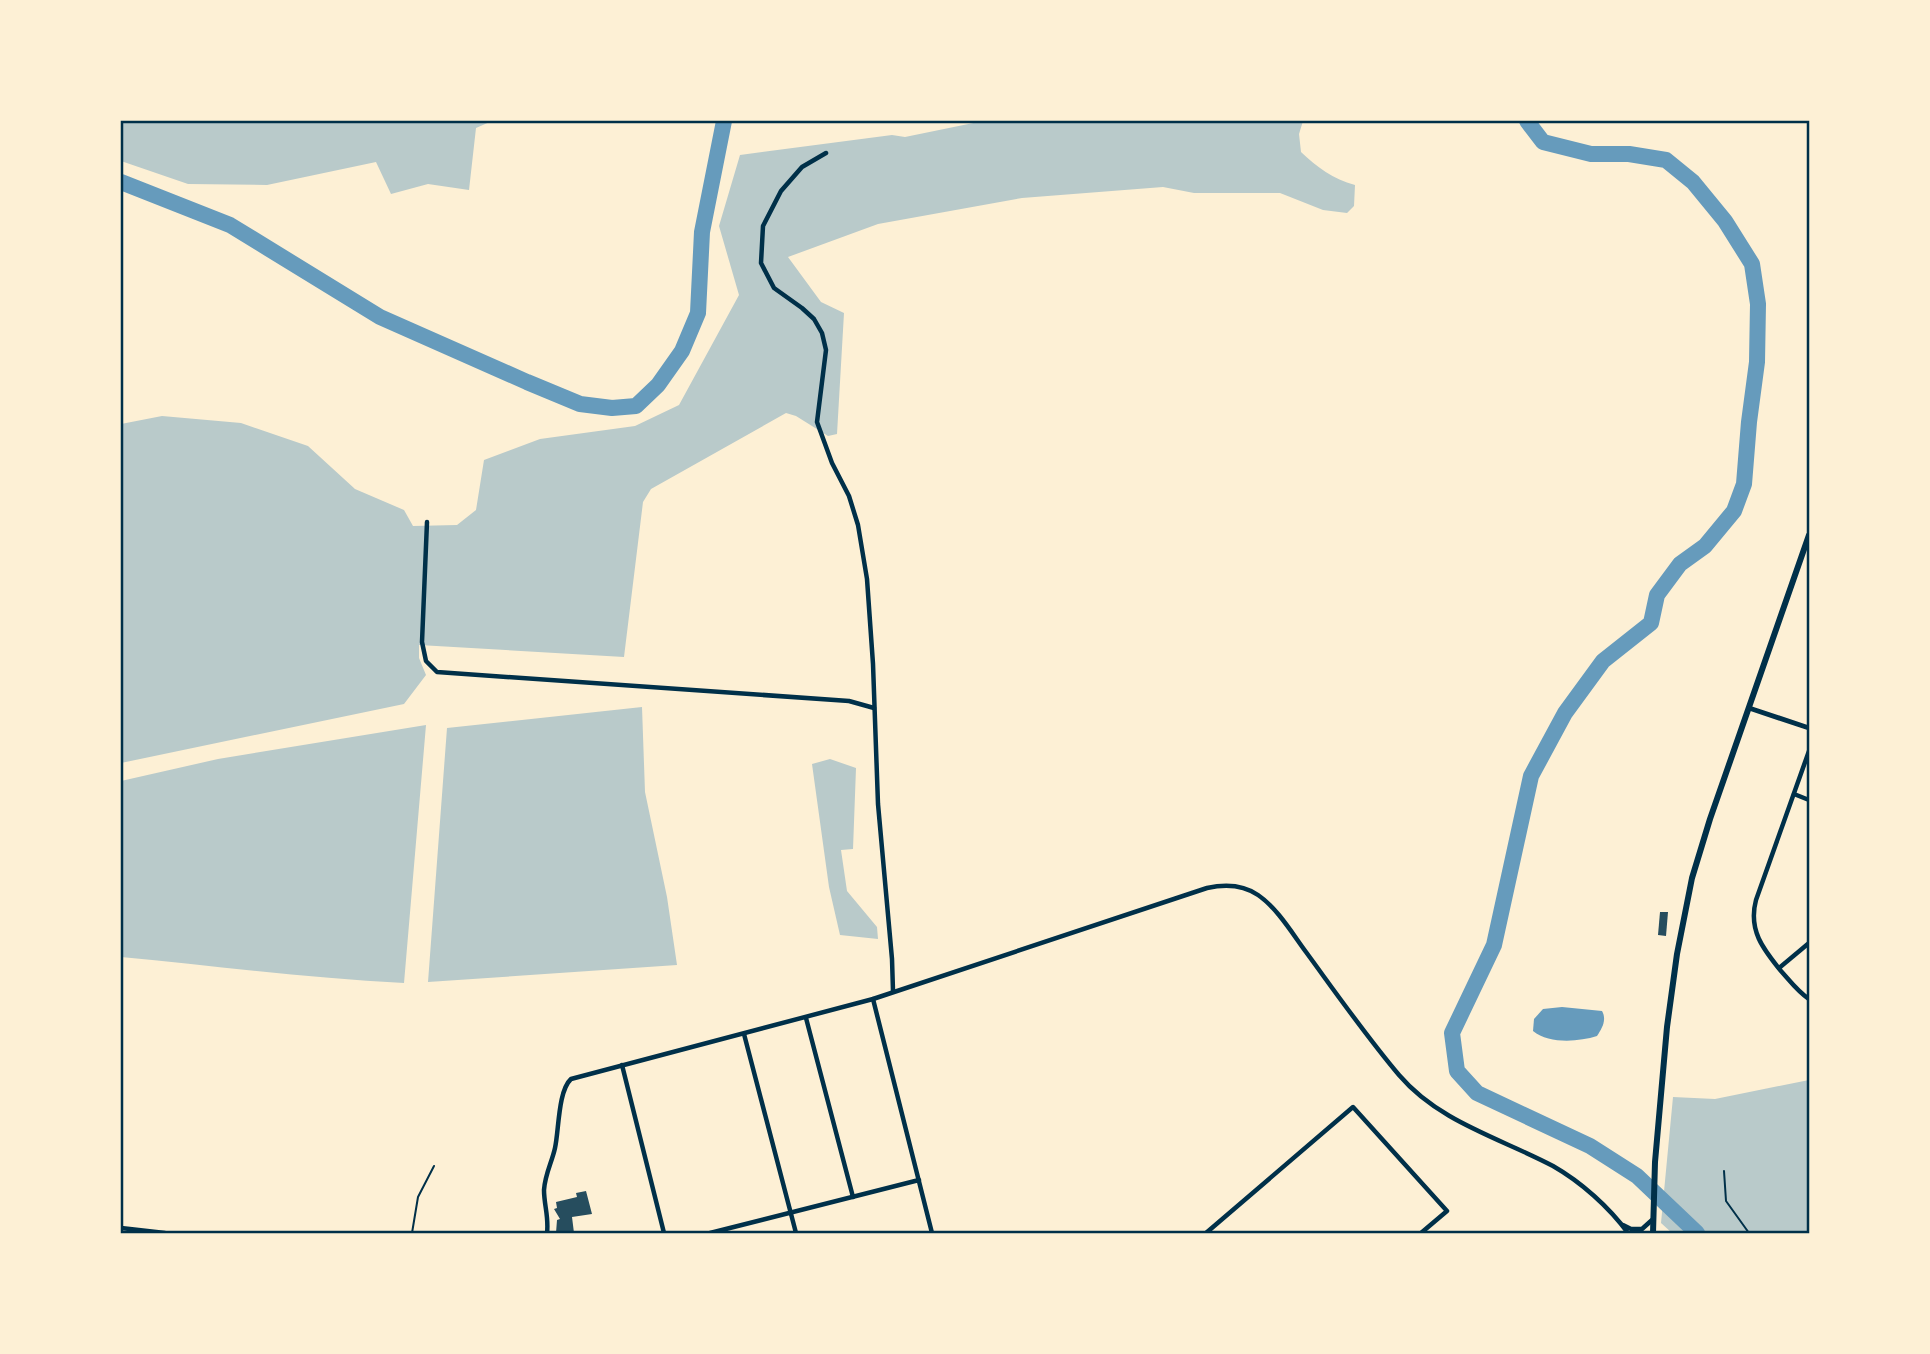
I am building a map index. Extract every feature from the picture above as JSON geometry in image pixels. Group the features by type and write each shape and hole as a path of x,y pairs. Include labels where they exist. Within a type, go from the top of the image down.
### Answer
{"main road":[{"path":"1653,1233 1651,1220 1667,1027 1686,909 1710,819 1809,535"}],"street":[{"path":"826,153 802,167 781,191 763,226 761,263 774,288 814,319 822,333 825,349 817,422 828,455 849,496 858,525 868,593 878,804 893,992"},
{"path":"427,522 422,642 426,661 437,672 849,701 874,708"},
{"path":"1749,708 1809,728"},
{"path":"1809,751 1756,900 1753,916 1757,938 1800,993 1809,999"},
{"path":"1794,794 1809,800"},
{"path":"547,1233 549,1217 544,1196 545,1178 555,1149 563,1096 570,1079 873,999 1219,886 1240,887 1257,895 1278,916 1380,1051 1420,1097 1457,1121 1560,1171 1596,1198 1628,1233"},
{"path":"1779,968 1809,943"},
{"path":"873,999 932,1233"},
{"path":"806,1018 852,1197"},
{"path":"744,1034 796,1233"},
{"path":"622,1065 664,1233"},
{"path":"1206,1233 1353,1107 1447,1211 1422,1233"},
{"path":"710,1233 919,1180"},
{"path":"1622,1225 1631,1229 1642,1229 1651,1220"},
{"path":"121,1228 165,1233"}],"lane":[{"path":"412,1233 418,1197 434,1166"}],"path":[{"path":"1724,1171 1726,1201 1749,1233"}],"shaded area":[{"path":"121,121 492,121 476,128 469,190 428,184 391,194 376,162 267,185 188,184 121,161"},
{"path":"983,121 1303,121 1299,134 1301,152 1326,172 1355,185 1354,206 1347,213 1323,210 1280,193 1194,193 1163,187 1022,198 878,224 788,257 821,302 844,313 837,434 828,436 796,416 786,413 651,489 643,502 624,657 419,645 419,658 426,675 404,704 121,763 121,424 162,416 241,423 308,446 355,489 404,510 413,526 457,525 476,510 484,460 540,439 635,426 679,405 739,295 719,226 740,155 892,135 905,137"},
{"path":"642,707 645,792 667,897 677,965 428,982 447,728"},
{"path":"426,725 404,983 121,957 121,781 218,759"},
{"path":"830,759 856,768 853,849 841,850 847,891 877,927 878,939 840,935 829,887 812,764"},
{"path":"1809,1080 1809,1233 1672,1233 1661,1223 1673,1097 1715,1099"}],"water":[{"path":"1562,1007 1602,1011 1604,1021 1597,1036 1564,1041 1547,1038 1533,1031 1534,1019 1543,1009"}],"building":[{"path":"1660,912 1668,912 1666,936 1658,935"},
{"path":"586,1191 592,1214 572,1217 574,1233 556,1233 557,1220 560,1219 554,1209 557,1208 556,1202 577,1197 576,1193"}],"waterway":[{"path":"121,182 230,225 380,317 527,382 580,404 612,408 636,406 658,385 682,351 698,313 702,232 724,121"},
{"path":"1527,121 1543,142 1591,154 1629,154 1666,160 1693,182 1725,221 1752,264 1758,304 1757,362 1744,484 1734,511 1705,546 1680,564 1657,595 1651,623 1603,661 1565,713 1531,776 1494,945 1452,1033 1457,1071 1477,1093 1590,1146 1637,1176 1697,1233"}]}
